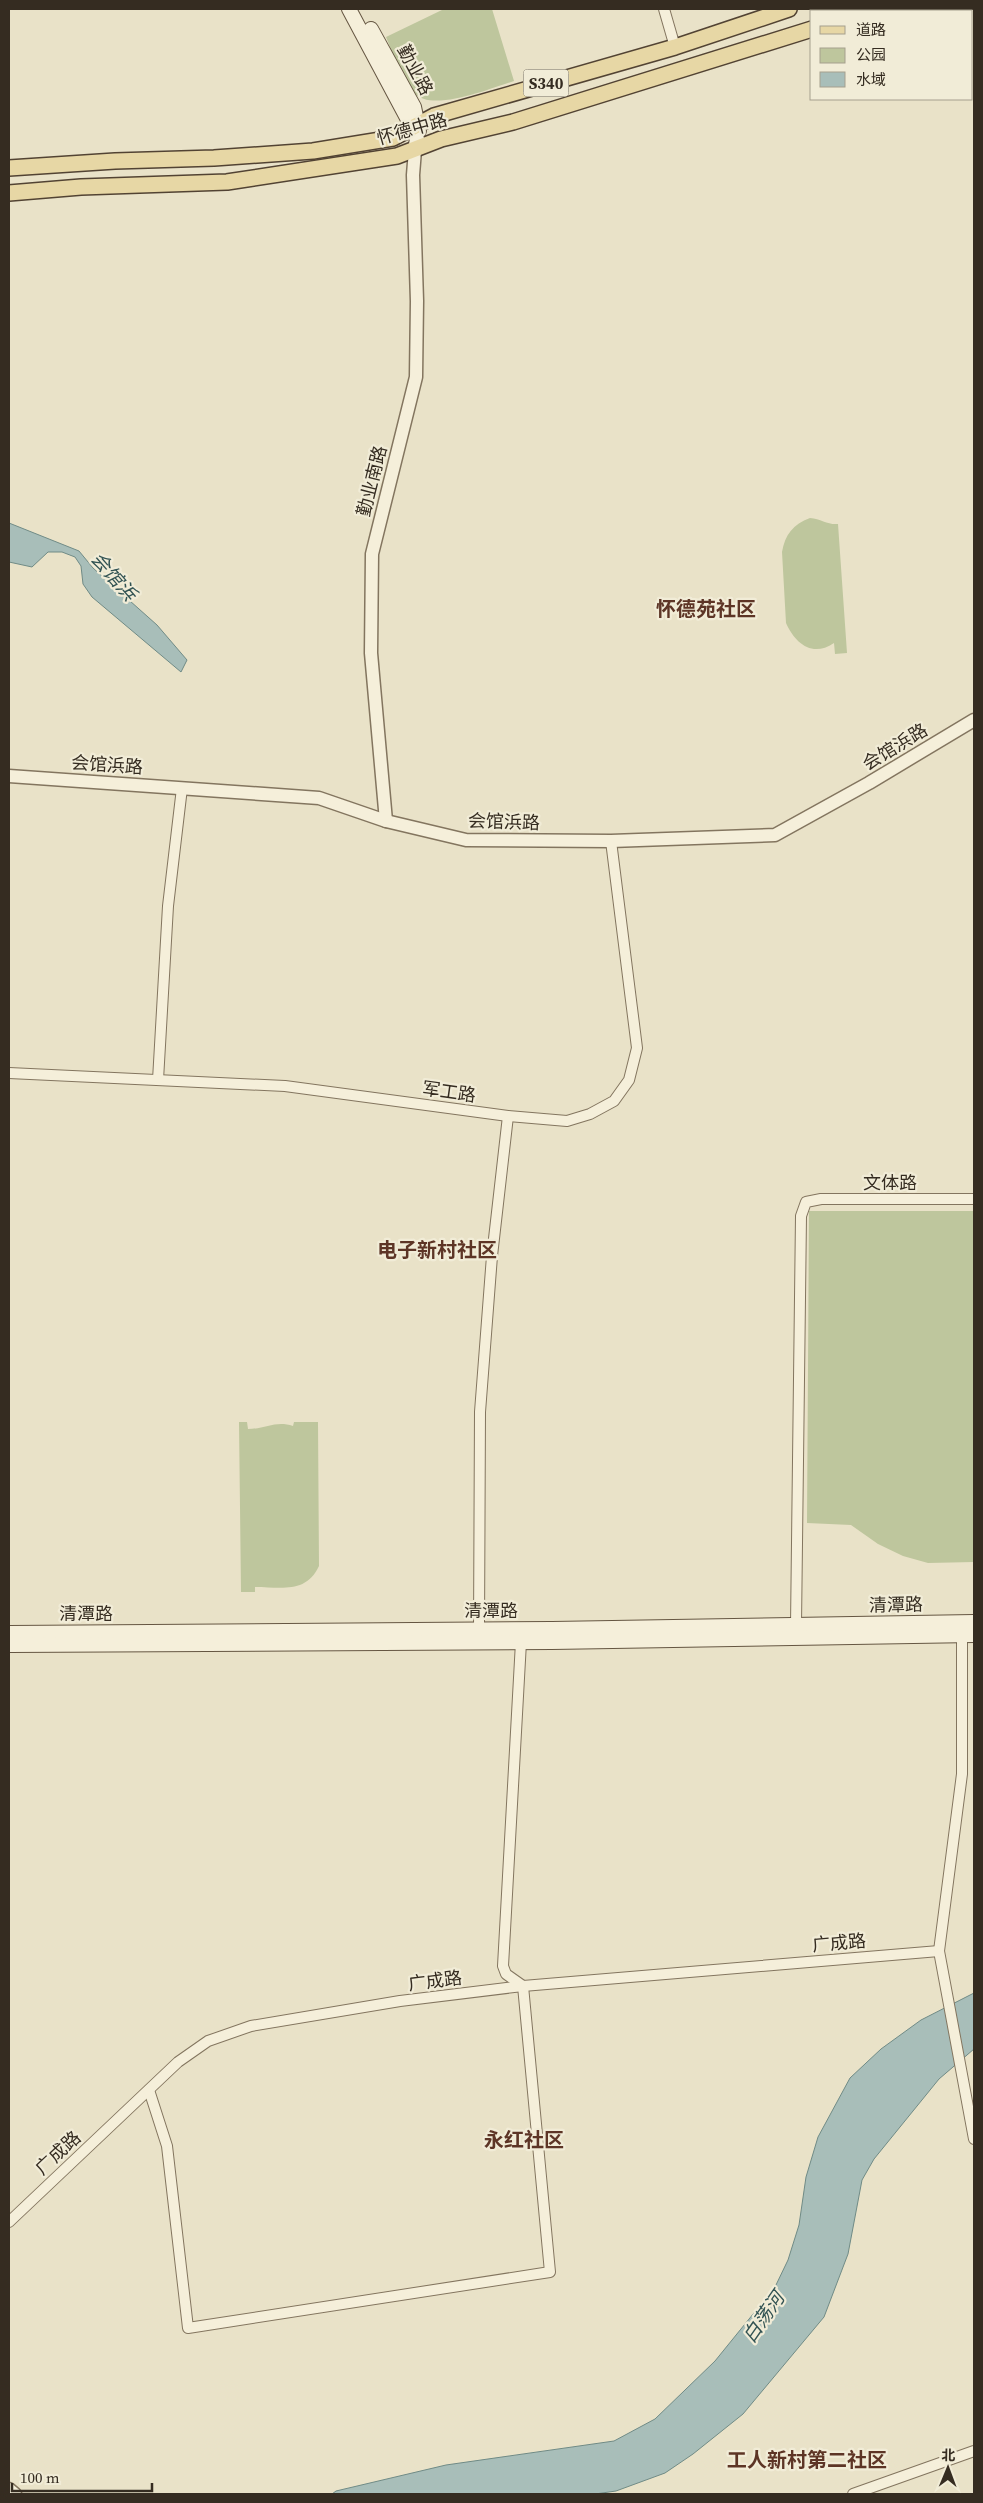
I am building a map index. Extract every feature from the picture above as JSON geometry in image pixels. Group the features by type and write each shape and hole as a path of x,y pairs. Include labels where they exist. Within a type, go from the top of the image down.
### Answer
{"main road":[{"name":"怀德中路","path":"9,193 81,187 227,182 397,156 416,136 443,114 675,47 789,9"},
{"name":"勤业路","path":"355,10 414,107 416,136"},
{"name":"怀德中路","path":"9,168 313,151 416,136 440,139 513,122 810,30"},
{"name":"清潭路","path":"9,1633 479,1630 796,1625 968,1629"},
{"name":"清潭路","path":"9,1645 521,1642 968,1629"}],"street":[{"path":"664,9 675,47"},
{"name":"勤业南路","path":"386,821 371,653 372,554 416,377 417,301 413,176 416,136"},
{"name":"会馆浜路","path":"9,776 320,798 386,821 466,840 611,841 775,835 974,720"},
{"path":"158,1080 168,906 182,788"},
{"name":"军工路","path":"9,1073 285,1086 508,1116 568,1121 590,1114 614,1101 630,1080 637,1048 611,841"},
{"path":"479,1630 480,1412 492,1256 508,1116"},
{"name":"文体路","path":"796,1625 801,1216 806,1202 821,1199 974,1199"},
{"path":"968,1629 962,1774 939,1951 974,2139"},
{"path":"149,2090 166,2146 188,2328 550,2272 523,1986 506,1974 503,1966 521,1642"},
{"name":"广成路","path":"9,2222 178,2062 208,2041 250,2026 400,2001 523,1986 939,1951"},
{"path":"853,2494 974,2451"},
{"path":"9,2489 15,2494"}],"green space":[{"path":"444,9 492,9 514,81 447,100 434,101 423,99 414,93 401,74 386,37"},
{"path":"810,518 838,524 847,653 835,654 834,643 818,649 805,646 794,637 786,623 783,546 794,527"},
{"path":"809,1211 974,1211 974,1562 928,1563 903,1556 878,1544 851,1525 807,1523"},
{"path":"239,1422 247,1422 248,1429 254,1429 276,1424 293,1426 294,1422 318,1422 319,1566 314,1575 300,1585 283,1588 255,1587 255,1592 241,1592"}],"water":[{"path":"9,523 79,551 93,568 157,625 187,660 181,672 92,597 83,584 81,566 75,557 62,552 48,552 32,567 9,562"},
{"name":"白荡河","path":"974,1993 974,2049 939,2079 874,2159 862,2180 848,2254 824,2317 743,2414 693,2454 665,2473 616,2491 595,2494 332,2494 336,2491 446,2465 614,2441 655,2419 715,2361 775,2287 788,2260 799,2225 806,2177 818,2137 850,2078 881,2049 921,2020"}],"district":[{"name":"怀德苑社区","path":"706,609"},
{"name":"电子新村社区","path":"437,1250"},
{"name":"永红社区","path":"524,2140"},
{"name":"工人新村第二社区","path":"807,2460"}],"water label":[{"name":"会馆浜","path":"114,576"}]}
